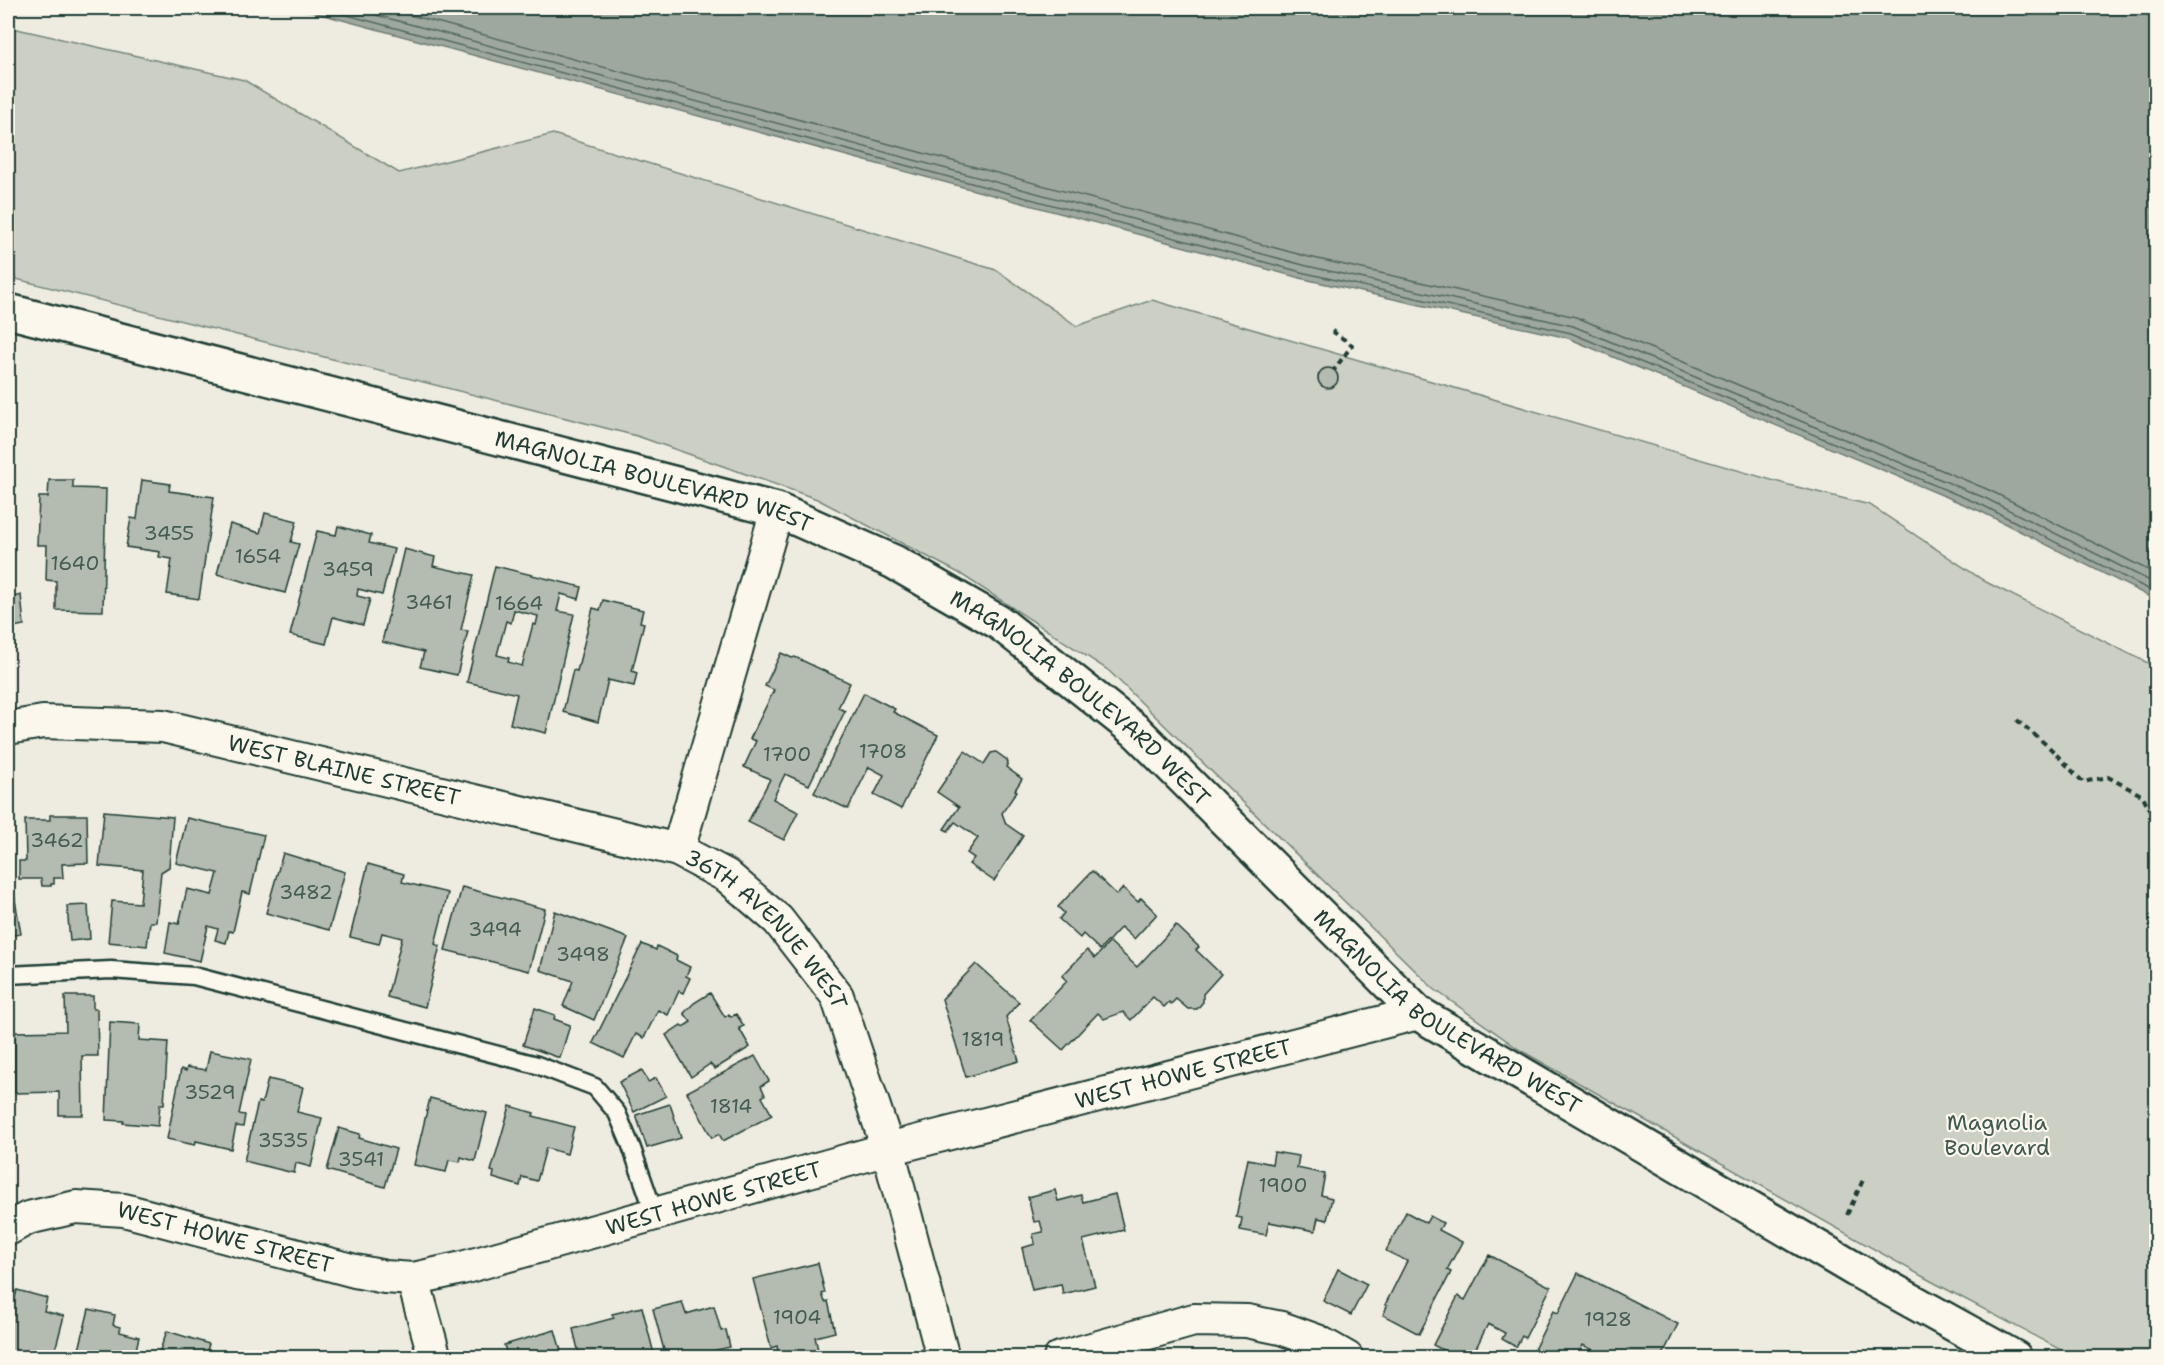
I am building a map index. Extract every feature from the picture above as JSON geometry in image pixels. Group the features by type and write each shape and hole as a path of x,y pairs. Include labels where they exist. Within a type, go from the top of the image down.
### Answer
{"street":[{"name":"MAGNOLIA BOULEVARD WEST","path":"8,311 777,510 894,562 1009,631 1136,731 1418,1013 1856,1270 2015,1358"},
{"name":"36TH AVENUE WEST","path":"777,510 678,850 728,876 778,920 837,996 888,1149 943,1358"},
{"name":"WEST BLAINE STREET","path":"8,728 43,722 162,726 678,850"},
{"name":"WEST HOWE STREET","path":"8,1229 28,1218 76,1207 124,1210 355,1270 385,1277 412,1279 462,1268 888,1149 1418,1013"},
{"path":"412,1279 435,1358"},
{"path":"1060,1358 1194,1320 1247,1321 1281,1328 1317,1341 1347,1358"}],"lane":[{"path":"8,975 111,970 194,976 537,1065 556,1072 595,1087 617,1113 655,1215"}],"path":[{"path":"1332,331 1352,345 1334,370"},
{"path":"2017,720 2049,747 2083,782 2108,777 2143,796 2157,823"},
{"path":"1847,1215 1863,1180"}],"green space":[{"name":"Magnolia Boulevard","path":"8,27 244,80 399,173 553,134 996,270 1077,326 1152,300 1789,485 1870,505 1986,582 2156,667 2156,1357 2074,1357 1929,1280 1520,1050 1434,989 1108,670 959,573 817,499 637,436 8,277"}],"water":[{"path":"298,8 2156,8 2156,600 1980,511 1568,338 1304,279"}],"building":[{"path":"1324,368 1332,368 1338,374 1338,382 1332,388 1324,388 1318,382 1318,374"},
{"path":"49,480 73,480 73,488 106,489 103,611 56,610 56,581 46,580 47,545 37,545 39,497 48,497"},
{"path":"142,480 170,484 169,491 214,497 199,599 167,594 172,559 159,557 160,552 126,547 131,518 137,519"},
{"path":"265,513 297,521 291,542 299,544 285,593 217,574 230,524 260,533"},
{"path":"338,526 371,535 369,543 394,549 382,595 358,589 357,596 370,599 363,625 333,617 326,644 290,635 317,531 336,535"},
{"path":"404,549 435,557 433,566 474,575 461,630 468,631 457,675 420,667 424,652 382,642"},
{"path":"8,557 14,597 21,595 24,625 8,628"},
{"path":"495,566 582,587 579,599 561,594 557,611 574,614 546,733 510,724 517,694 467,682","holes":["514,610 538,616 536,625 533,624 522,666 508,662 509,658 497,655 506,621 511,623"]},
{"path":"603,600 643,610 640,622 644,623 632,671 637,673 634,686 608,680 598,722 563,712 573,670 577,671 593,608 600,610"},
{"path":"781,653 795,657 850,683 838,708 845,711 809,785 785,774 773,799 798,812 784,840 748,822 770,779 744,767 756,741 750,739 774,690 765,686"},
{"path":"864,693 895,709 893,712 938,735 901,809 874,795 884,775 869,767 848,809 814,793"},
{"path":"965,751 984,764 991,753 996,752 1007,760 1006,767 1022,779 1002,813 1006,824 1023,836 994,881 969,864 974,858 967,853 978,838 955,822 948,831 944,829 959,807 937,792"},
{"path":"104,811 173,817 169,867 161,872 156,922 150,922 147,946 108,942 112,901 140,903 143,870 99,866"},
{"path":"50,815 87,815 88,863 62,864 63,878 54,878 54,884 51,886 42,886 41,879 19,879 19,861 26,861 25,820 50,820"},
{"path":"187,818 264,835 250,894 242,892 233,932 229,931 226,943 215,940 218,929 208,926 200,961 165,953 170,922 179,924 187,889 212,895 218,873 176,863"},
{"path":"283,853 345,872 329,930 266,913"},
{"path":"8,860 21,934 8,936"},
{"path":"368,864 404,874 402,882 448,893 435,944 440,946 425,1007 387,997 402,938 382,933 379,944 350,937"},
{"path":"1092,871 1117,895 1123,888 1138,902 1141,898 1157,914 1134,939 1121,927 1100,950 1083,934 1080,938 1059,919 1064,913 1058,907"},
{"path":"462,887 545,909 529,971 445,950"},
{"path":"88,905 90,939 70,941 67,906"},
{"path":"555,911 628,938 594,1020 563,1006 573,981 540,970"},
{"path":"1176,925 1199,947 1196,950 1221,974 1203,994 1203,1002 1197,1009 1188,1009 1176,999 1164,1007 1153,997 1131,1020 1123,1012 1104,1019 1098,1013 1063,1050 1030,1020 1067,981 1062,976 1087,950 1095,958 1110,942 1137,967"},
{"path":"642,944 656,950 657,946 677,956 676,960 690,967 686,976 690,978 683,993 679,991 668,1015 658,1010 644,1038 636,1034 624,1058 593,1043"},
{"path":"976,964 1019,1002 1006,1017 1019,1061 966,1077 942,999"},
{"path":"710,993 725,1017 729,1014 731,1017 736,1014 744,1026 739,1028 750,1047 715,1069 710,1064 691,1077 666,1035 681,1025 683,1027 691,1022 684,1013 694,1003"},
{"path":"65,996 93,996 93,1009 97,1009 98,1056 82,1056 83,1115 59,1115 59,1092 15,1093 15,1032 66,1031"},
{"path":"535,1008 555,1015 554,1019 570,1025 560,1058 523,1045"},
{"path":"110,1022 140,1024 139,1040 168,1042 164,1104 160,1104 158,1126 106,1120"},
{"path":"210,1051 251,1059 239,1114 245,1115 243,1127 236,1126 231,1149 196,1141 195,1145 167,1139 181,1069 186,1071 187,1067 206,1070"},
{"path":"755,1056 769,1081 761,1086 765,1095 762,1097 772,1115 723,1141 719,1134 712,1138 687,1092"},
{"path":"642,1070 648,1082 656,1078 666,1096 634,1112 619,1082"},
{"path":"268,1079 303,1087 297,1112 322,1118 311,1167 296,1163 294,1173 244,1161 258,1102 262,1103"},
{"path":"430,1098 487,1113 475,1161 461,1157 460,1162 449,1160 446,1172 414,1165"},
{"path":"670,1104 681,1138 647,1148 636,1115"},
{"path":"510,1106 534,1113 533,1116 574,1127 567,1154 546,1148 537,1181 522,1177 520,1186 493,1178 494,1172 491,1171"},
{"path":"339,1128 360,1134 359,1138 396,1149 385,1187 327,1170"},
{"path":"1274,1152 1299,1156 1297,1168 1325,1174 1321,1195 1332,1198 1327,1220 1318,1218 1315,1231 1269,1222 1266,1235 1240,1230 1242,1218 1236,1217 1248,1159 1272,1164"},
{"path":"1055,1190 1058,1201 1081,1195 1083,1202 1115,1194 1124,1230 1083,1240 1095,1286 1063,1294 1061,1284 1032,1290 1022,1248 1035,1244 1033,1234 1043,1232 1040,1221 1034,1222 1028,1197"},
{"path":"1406,1212 1426,1223 1430,1216 1443,1223 1439,1230 1462,1242 1447,1270 1451,1272 1419,1334 1383,1315 1387,1306 1385,1305 1407,1261 1386,1251"},
{"path":"1489,1255 1551,1287 1525,1338 1522,1336 1516,1347 1502,1339 1505,1333 1488,1324 1471,1358 1458,1358 1433,1345 1458,1296 1465,1300"},
{"path":"818,1263 825,1293 822,1294 825,1302 828,1301 835,1332 815,1337 820,1358 763,1358 762,1355 778,1351 777,1346 771,1348 753,1279"},
{"path":"1338,1269 1367,1284 1351,1315 1323,1301"},
{"path":"1578,1273 1678,1324 1661,1358 1609,1358 1583,1345 1577,1358 1530,1358 1553,1311 1558,1313"},
{"path":"17,1290 47,1298 44,1311 64,1316 53,1358 8,1358 8,1312 11,1313"},
{"path":"682,1302 686,1314 714,1306 721,1331 726,1330 730,1347 712,1351 714,1358 666,1358 653,1309"},
{"path":"642,1307 655,1358 580,1358 573,1329 614,1318 612,1314"},
{"path":"89,1309 115,1315 113,1325 120,1327 120,1332 139,1337 134,1358 77,1358"},
{"path":"555,1330 563,1358 508,1358 504,1345"},
{"path":"167,1331 209,1344 205,1358 157,1358"},
{"path":"248,1349 278,1357 278,1358 245,1358"}]}
